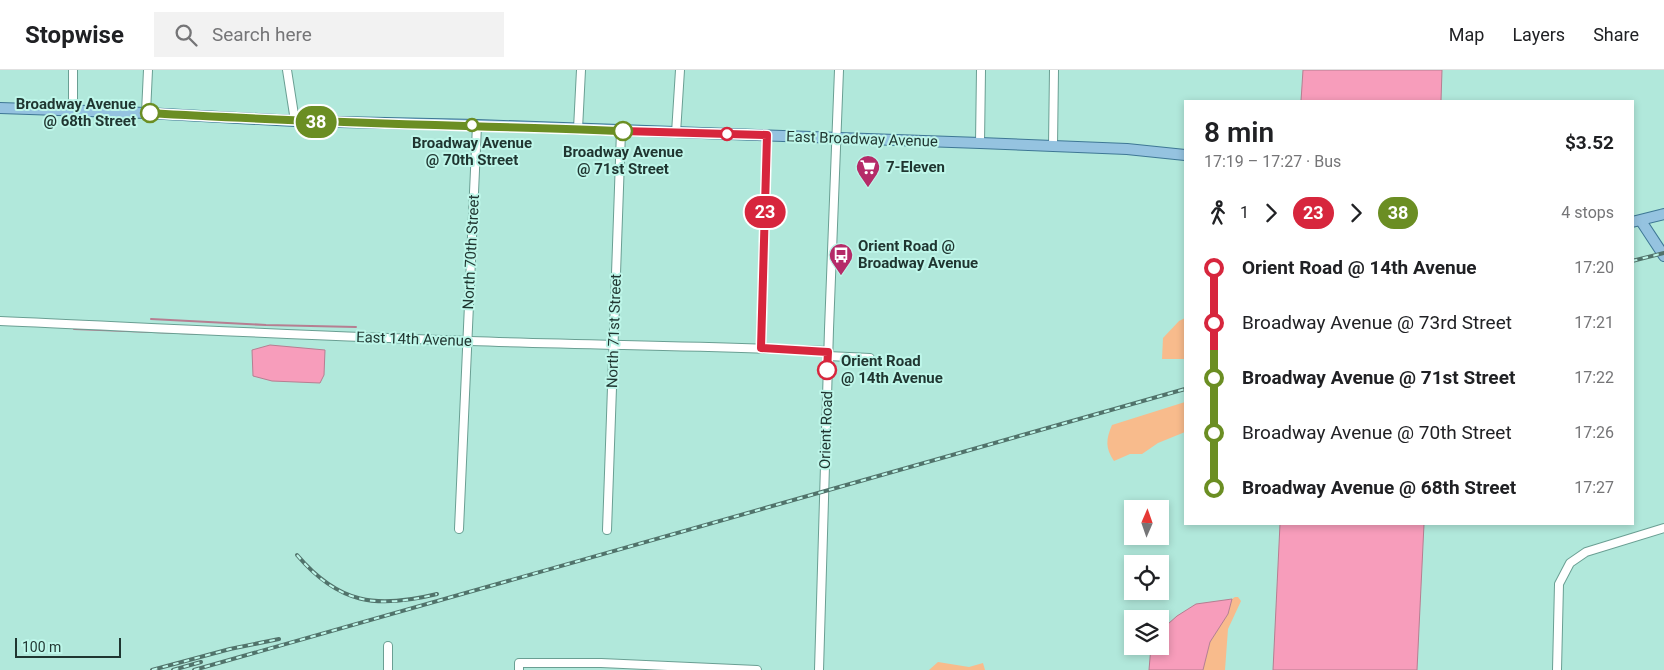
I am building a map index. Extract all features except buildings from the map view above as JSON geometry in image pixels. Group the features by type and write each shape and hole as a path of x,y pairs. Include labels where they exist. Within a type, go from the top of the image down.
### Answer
{"main road":[{"name":"East Broadway Avenue","path":"0,108 295,121 477,125 980,143 1150,151 1184,155"},
{"path":"1664,214 1637,221 1664,256"}],"street":[{"path":"73,70 73,111"},
{"path":"146,113 148,70"},
{"path":"287,70 295,121"},
{"path":"578,129 581,70"},
{"path":"676,133 680,70"},
{"name":"Orient Road","path":"819,670 828,354 839,70"},
{"path":"980,143 981,70"},
{"path":"1053,146 1054,70"},
{"name":"North 70th Street","path":"459,529 477,125"},
{"name":"North 71st Street","path":"607,530 621,131"},
{"path":"761,348 767,135"},
{"name":"East 14th Avenue","path":"0,321 466,341 613,346 761,348 870,358"},
{"path":"1557,670 1559,584 1570,563 1586,552 1664,528"},
{"path":"388,646 388,670"},
{"path":"519,667 601,664 757,670"}],"shaded area":[{"path":"1303,70 1442,70 1441,100 1301,100"},
{"path":"1184,318 1184,359 1162,359 1163,338 1179,321"},
{"path":"270,345 325,350 324,375 320,383 272,381 253,376 252,350"},
{"path":"1184,402 1184,432 1158,443 1142,454 1130,454 1114,461 1107,443 1112,425"},
{"path":"1280,525 1424,525 1417,670 1273,670"},
{"path":"1238,597 1241,601 1228,629 1225,670 1203,670 1210,642 1228,614 1232,599"},
{"path":"1232,599 1228,614 1210,642 1203,670 1149,670 1150,655 1169,655 1169,623 1196,604"},
{"path":"938,662 969,667 983,663 985,670 929,670"}],"waterway":[{"path":"151,319 266,325 356,327"},
{"path":"74,329 204,334"}],"railway":[{"path":"1634,260 1664,253"},
{"path":"194,670 1184,389"},
{"path":"297,555 328,584 344,593 360,598 377,601 395,601 437,594"},
{"path":"152,670 230,649 279,639"},
{"path":"173,670 201,662"}],"bus line":[{"name":"38","path":"150,113 295,121 477,125 623,131"},
{"name":"23","path":"623,131 767,135 761,348 828,352 827,370"}],"place":[{"name":"Broadway Avenue @ 68th Street","path":"150,113"},
{"name":"Broadway Avenue @ 70th Street","path":"472,125"},
{"name":"Broadway Avenue @ 71st Street","path":"623,131"},
{"name":"7-Eleven","path":"868,188"},
{"name":"Orient Road @ Broadway Avenue","path":"841,276"},
{"name":"Orient Road @ 14th Avenue","path":"827,370"}]}
